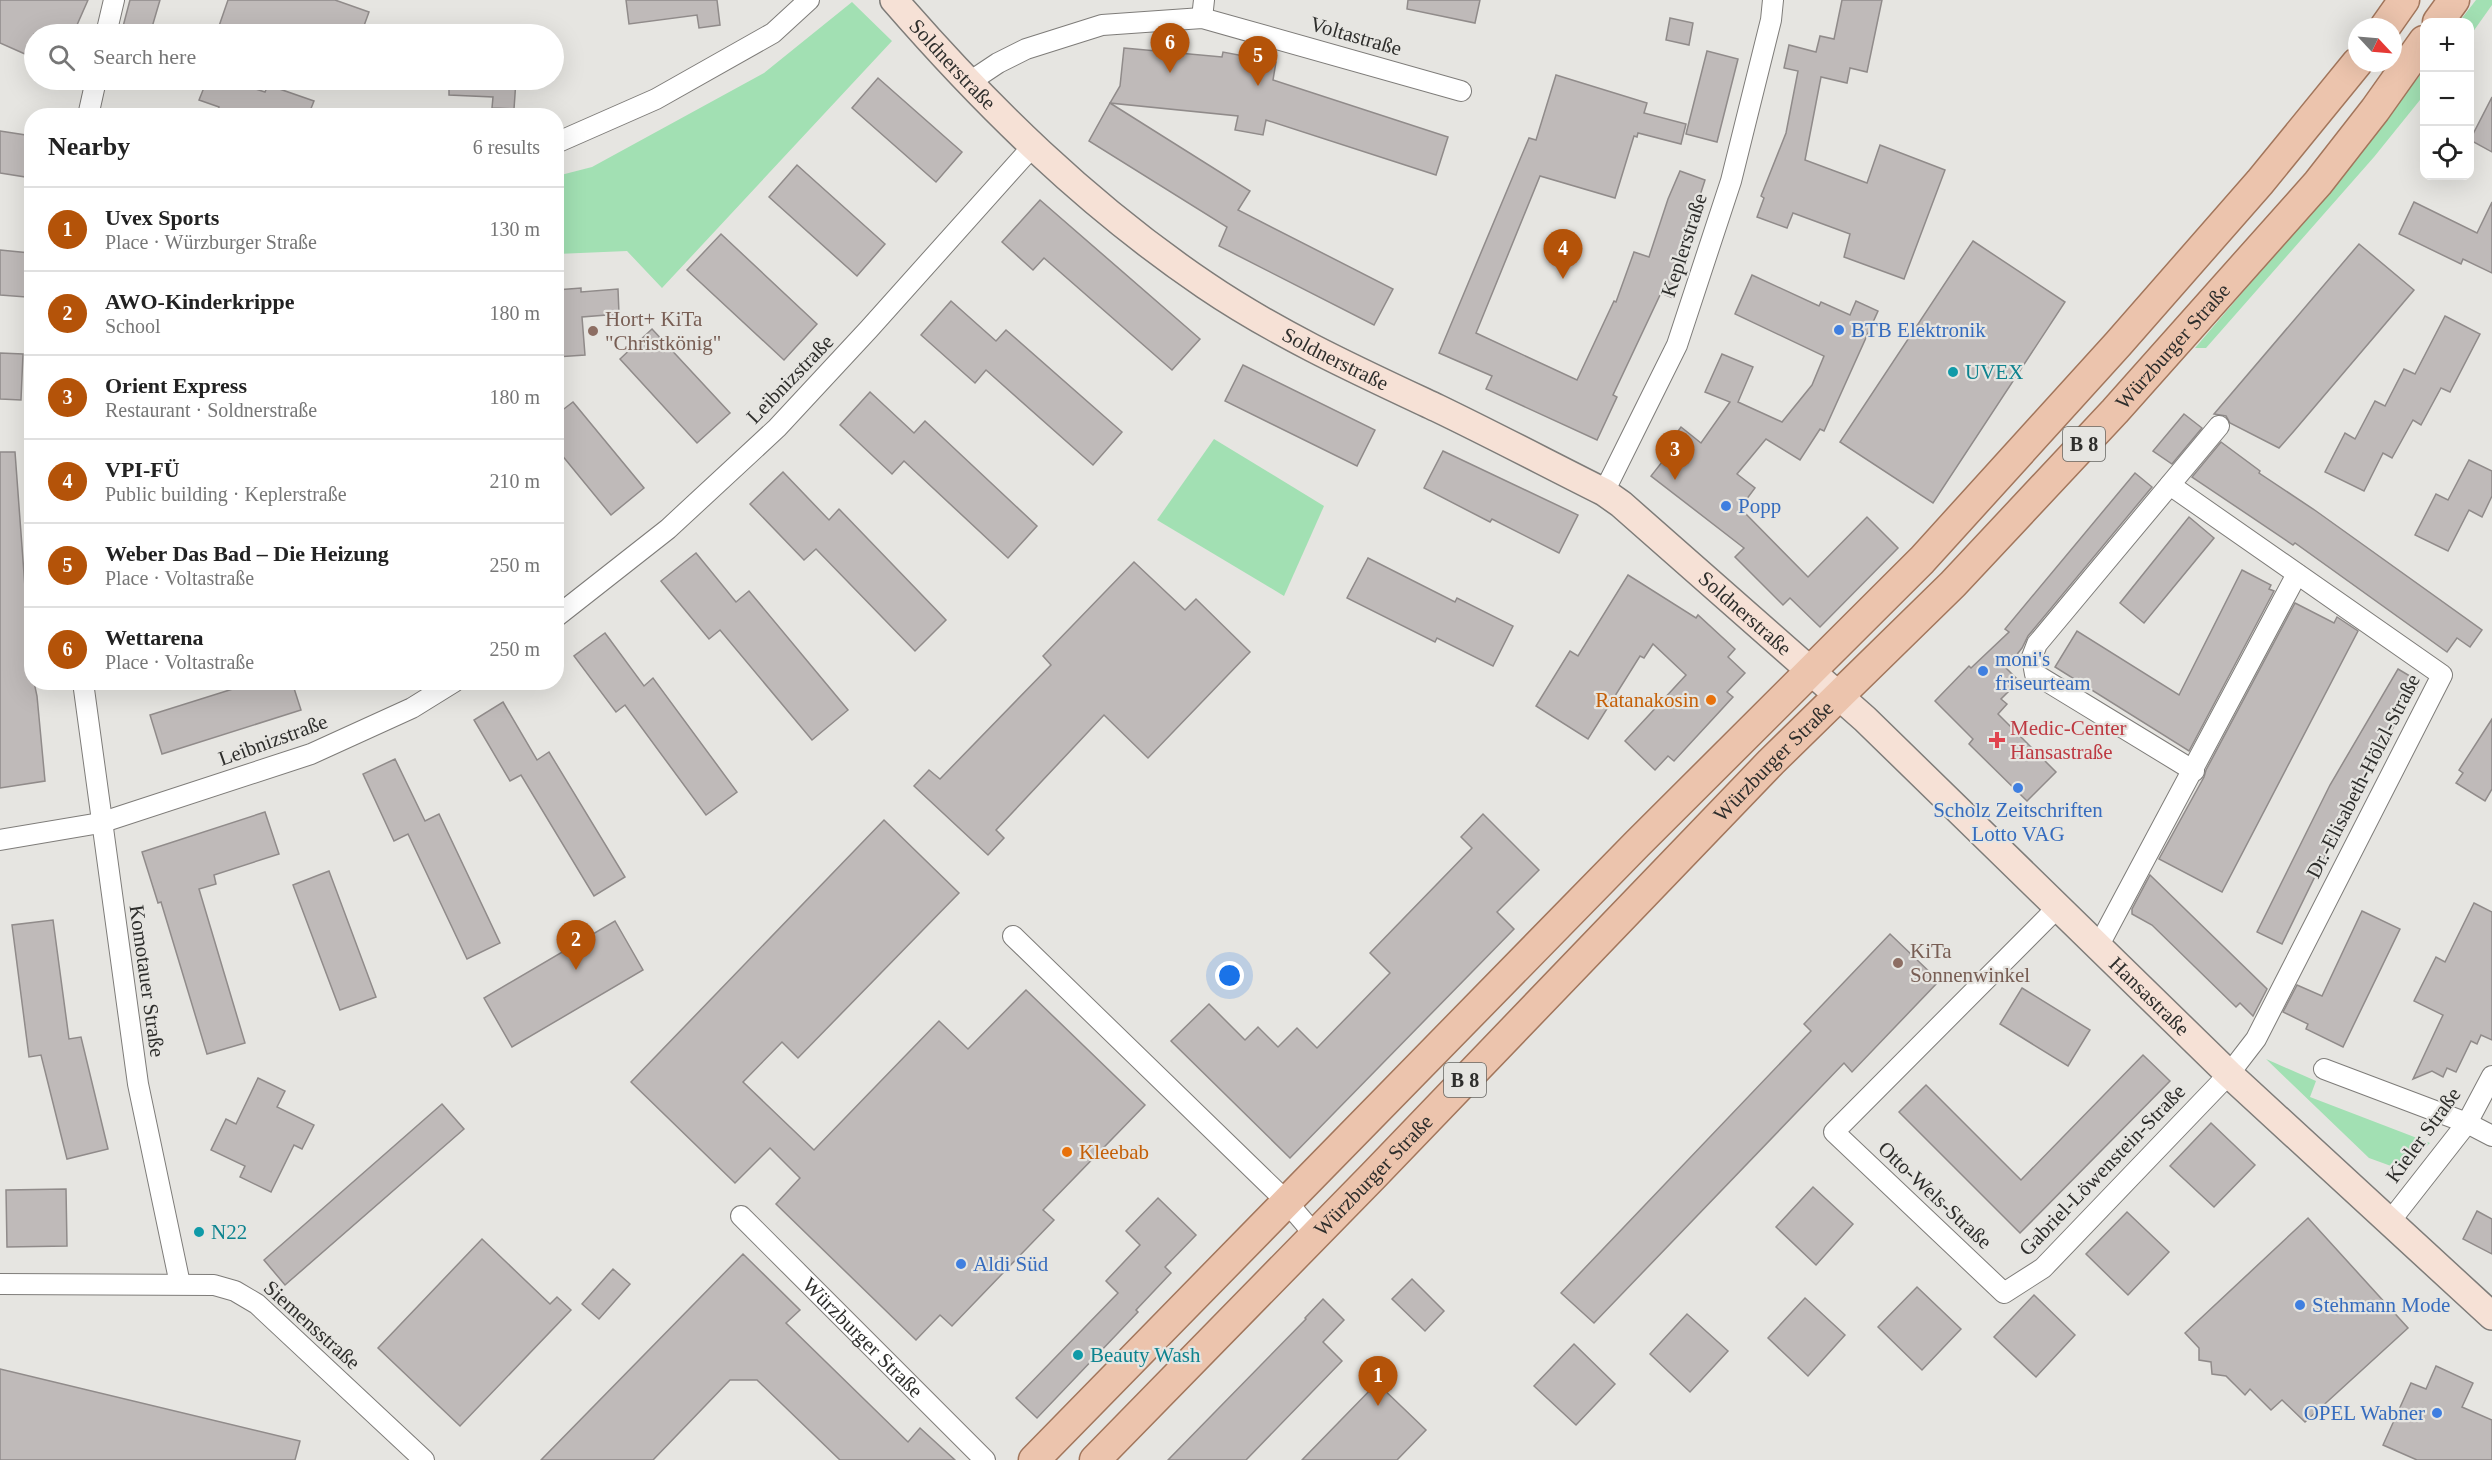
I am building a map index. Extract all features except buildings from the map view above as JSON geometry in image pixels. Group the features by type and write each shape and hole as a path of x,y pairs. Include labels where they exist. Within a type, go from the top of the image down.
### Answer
{"main road":[{"path":"2391,18 2404,0"},
{"path":"2441,18 2454,0"},
{"name":"Würzburger Straße","path":"1095,1460 1316,1235 1763,770 1953,584 2172,348 2318,183 2375,110 2420,47"},
{"name":"Würzburger Straße","path":"1034,1460 1629,853 1922,560 2110,353 2260,182 2350,72"}],"street":[{"path":"108,24 114,0"},
{"path":"564,139 656,99 773,33 809,0"},
{"name":"Soldnerstraße","path":"894,0 968,83 1032,147 1121,224 1205,285 1240,307 1354,369 1604,492 1696,569 1810,673"},
{"name":"Keplerstraße","path":"1604,492 1677,345 1731,181 1771,20 1773,0"},
{"name":"Voltastraße","path":"968,83 998,63 1026,49 1102,25 1203,9 1461,91"},
{"path":"90,108 94,90"},
{"name":"Leibnizstraße","path":"564,611 668,529 777,428 869,330 1032,147"},
{"path":"2194,771 2035,674 2032,657 2037,645 2219,426"},
{"path":"2099,945 2194,771 2297,573 2170,485"},
{"name":"Dr.-Elisabeth-Hölzl-Straße","path":"2229,1074 2256,1039 2442,675 2297,573"},
{"name":"Hansastraße","path":"1810,673 1839,696 2059,906 2229,1074 2391,1220 2492,1316"},
{"name":"Komotauer Straße","path":"84,690 100,823 138,1084 180,1284"},
{"name":"Leibnizstraße","path":"0,840 100,823 311,754 412,708 441,690"},
{"name":"Otto-Wels-Straße","path":"2004,1293 1834,1132 2059,906"},
{"name":"Würzburger Straße","path":"1013,936 1286,1201"},
{"path":"2324,1069 2467,1123 2492,1136"},
{"name":"Gabriel-Löwenstein-Straße","path":"2004,1293 2043,1268 2229,1074"},
{"name":"Kieler Straße","path":"2391,1220 2467,1123 2492,1076"},
{"path":"1286,1201 1316,1235"},
{"name":"Würzburger Straße","path":"741,1216 985,1460"},
{"name":"Siemensstraße","path":"0,1284 214,1285 235,1292 257,1304 424,1460"}],"green space":[{"path":"2476,0 2492,0 2492,5 2474,30 2474,18 2462,18"},
{"path":"852,2 892,41 662,288 627,251 564,254 564,174 592,167 764,73"},
{"path":"2420,75 2420,100 2374,157 2206,348 2195,348 2318,204"},
{"path":"1214,439 1324,506 1284,596 1157,520"},
{"path":"2266,1059 2316,1081 2310,1097 2430,1143 2412,1159 2391,1166 2369,1158"}],"place":[{"name":"Wettarena","path":"1170,73"},
{"name":"Weber Das Bad – Die Heizung","path":"1258,86"},
{"name":"VPI-FÜ","path":"1563,279"},
{"name":"BTB Elektronik","path":"1839,330"},
{"name":"Hort+ KiTa \"Christkönig\"","path":"593,331"},
{"name":"UVEX","path":"1953,372"},
{"name":"Orient Express","path":"1675,480"},
{"name":"Popp","path":"1726,506"},
{"name":"moni's friseurteam","path":"1983,671"},
{"name":"Ratanakosin","path":"1711,700"},
{"name":"Medic-Center Hansastraße","path":"1997,740"},
{"name":"Scholz Zeitschriften Lotto VAG","path":"2018,788"},
{"name":"KiTa Sonnenwinkel","path":"1898,963"},
{"name":"AWO-Kinderkrippe","path":"576,970"},
{"name":"Kleebab","path":"1067,1152"},
{"name":"N22","path":"199,1232"},
{"name":"Aldi Süd","path":"961,1264"},
{"name":"Stehmann Mode","path":"2300,1305"},
{"name":"Beauty Wash","path":"1078,1355"},
{"name":"Uvex Sports","path":"1378,1406"},
{"name":"OPEL Wabner","path":"2437,1413"}]}
